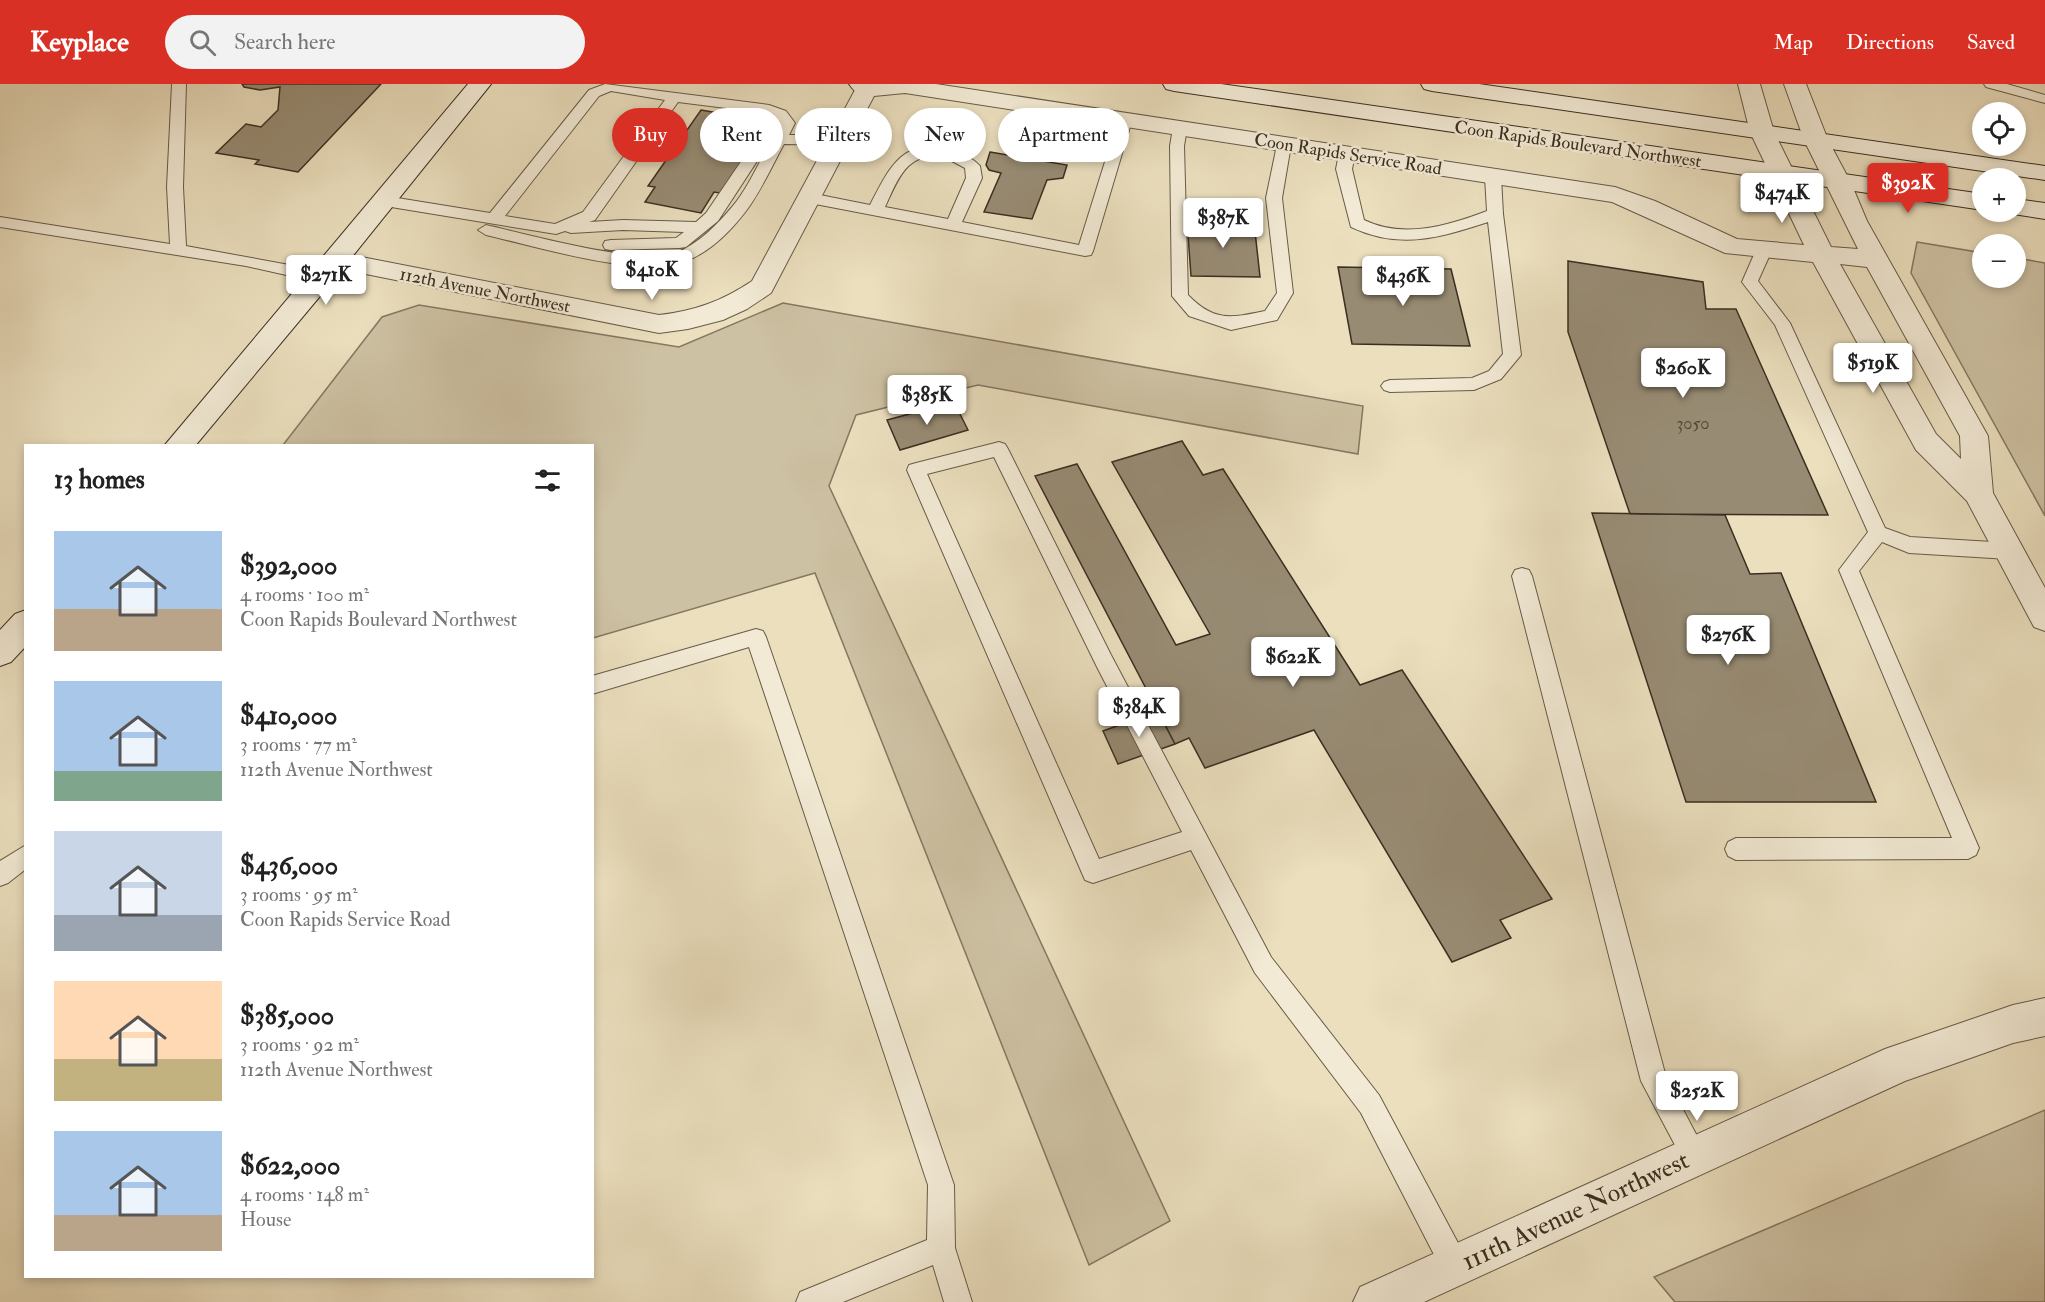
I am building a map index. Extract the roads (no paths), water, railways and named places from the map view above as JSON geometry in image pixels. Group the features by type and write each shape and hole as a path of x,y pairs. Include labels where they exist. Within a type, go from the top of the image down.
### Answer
{"street":[{"path":"180,444 329,269 480,84"},
{"name":"Coon Rapids Boulevard Northwest","path":"1174,84 1839,183 1972,201"},
{"name":"Coon Rapids Boulevard Northwest","path":"1432,84 2045,173"},
{"path":"1749,84 1762,132 1822,255 1926,442 1978,493 2045,618"},
{"path":"1796,84 1816,140 1839,183 1855,221 1974,436 1978,493"},
{"name":"Coon Rapids Service Road","path":"863,87 905,86 1047,108"},
{"name":"112th Avenue Northwest","path":"854,108 863,87"},
{"name":"Coon Rapids Service Road","path":"1129,121 1623,198 1663,213 1714,241 1734,247 1877,259"},
{"name":"112th Avenue Northwest","path":"329,269 659,324 686,322 715,315 762,287 829,162"},
{"path":"2026,208 2045,211"},
{"path":"0,652 24,625"},
{"name":"111th Avenue Northwest","path":"1375,1302 1899,1063 2013,1024 2045,1017"}],"lane":[{"path":"178,251 175,187 179,84"},
{"path":"1991,84 2045,99"},
{"path":"494,219 594,93 610,87 761,108"},
{"path":"556,229 589,216 674,97"},
{"path":"783,117 788,123 795,125"},
{"path":"783,132 788,123"},
{"path":"1180,128 1178,146 1179,296 1195,312 1231,324 1271,316 1286,293 1274,198 1284,144"},
{"path":"875,211 900,164 915,154 936,151 958,156 972,166 974,178 953,225"},
{"path":"1347,154 1344,169 1357,223 1381,234 1415,234 1473,223 1495,214"},
{"path":"385,201 556,229 601,244 634,246 680,243 712,217 748,162"},
{"path":"444,211 480,228 592,254 650,262 679,258 710,240 740,208 766,162"},
{"path":"810,198 1085,251 1112,162"},
{"path":"1390,386 1474,384 1495,375 1512,355 1495,214 1493,177"},
{"path":"0,222 246,261 329,269"},
{"path":"1764,250 1750,282 1782,323 1878,533 1909,545 2009,551"},
{"path":"1196,837 1093,872 916,470 999,449 1104,661 1263,965 1370,1104 1455,1266"},
{"path":"1736,849 1968,848 1849,570 1878,533"},
{"path":"1522,576 1654,1081 1694,1155"},
{"path":"594,684 756,637 941,1185 941,1248 958,1302"},
{"path":"0,875 24,857"},
{"path":"810,1302 941,1248"}]}
